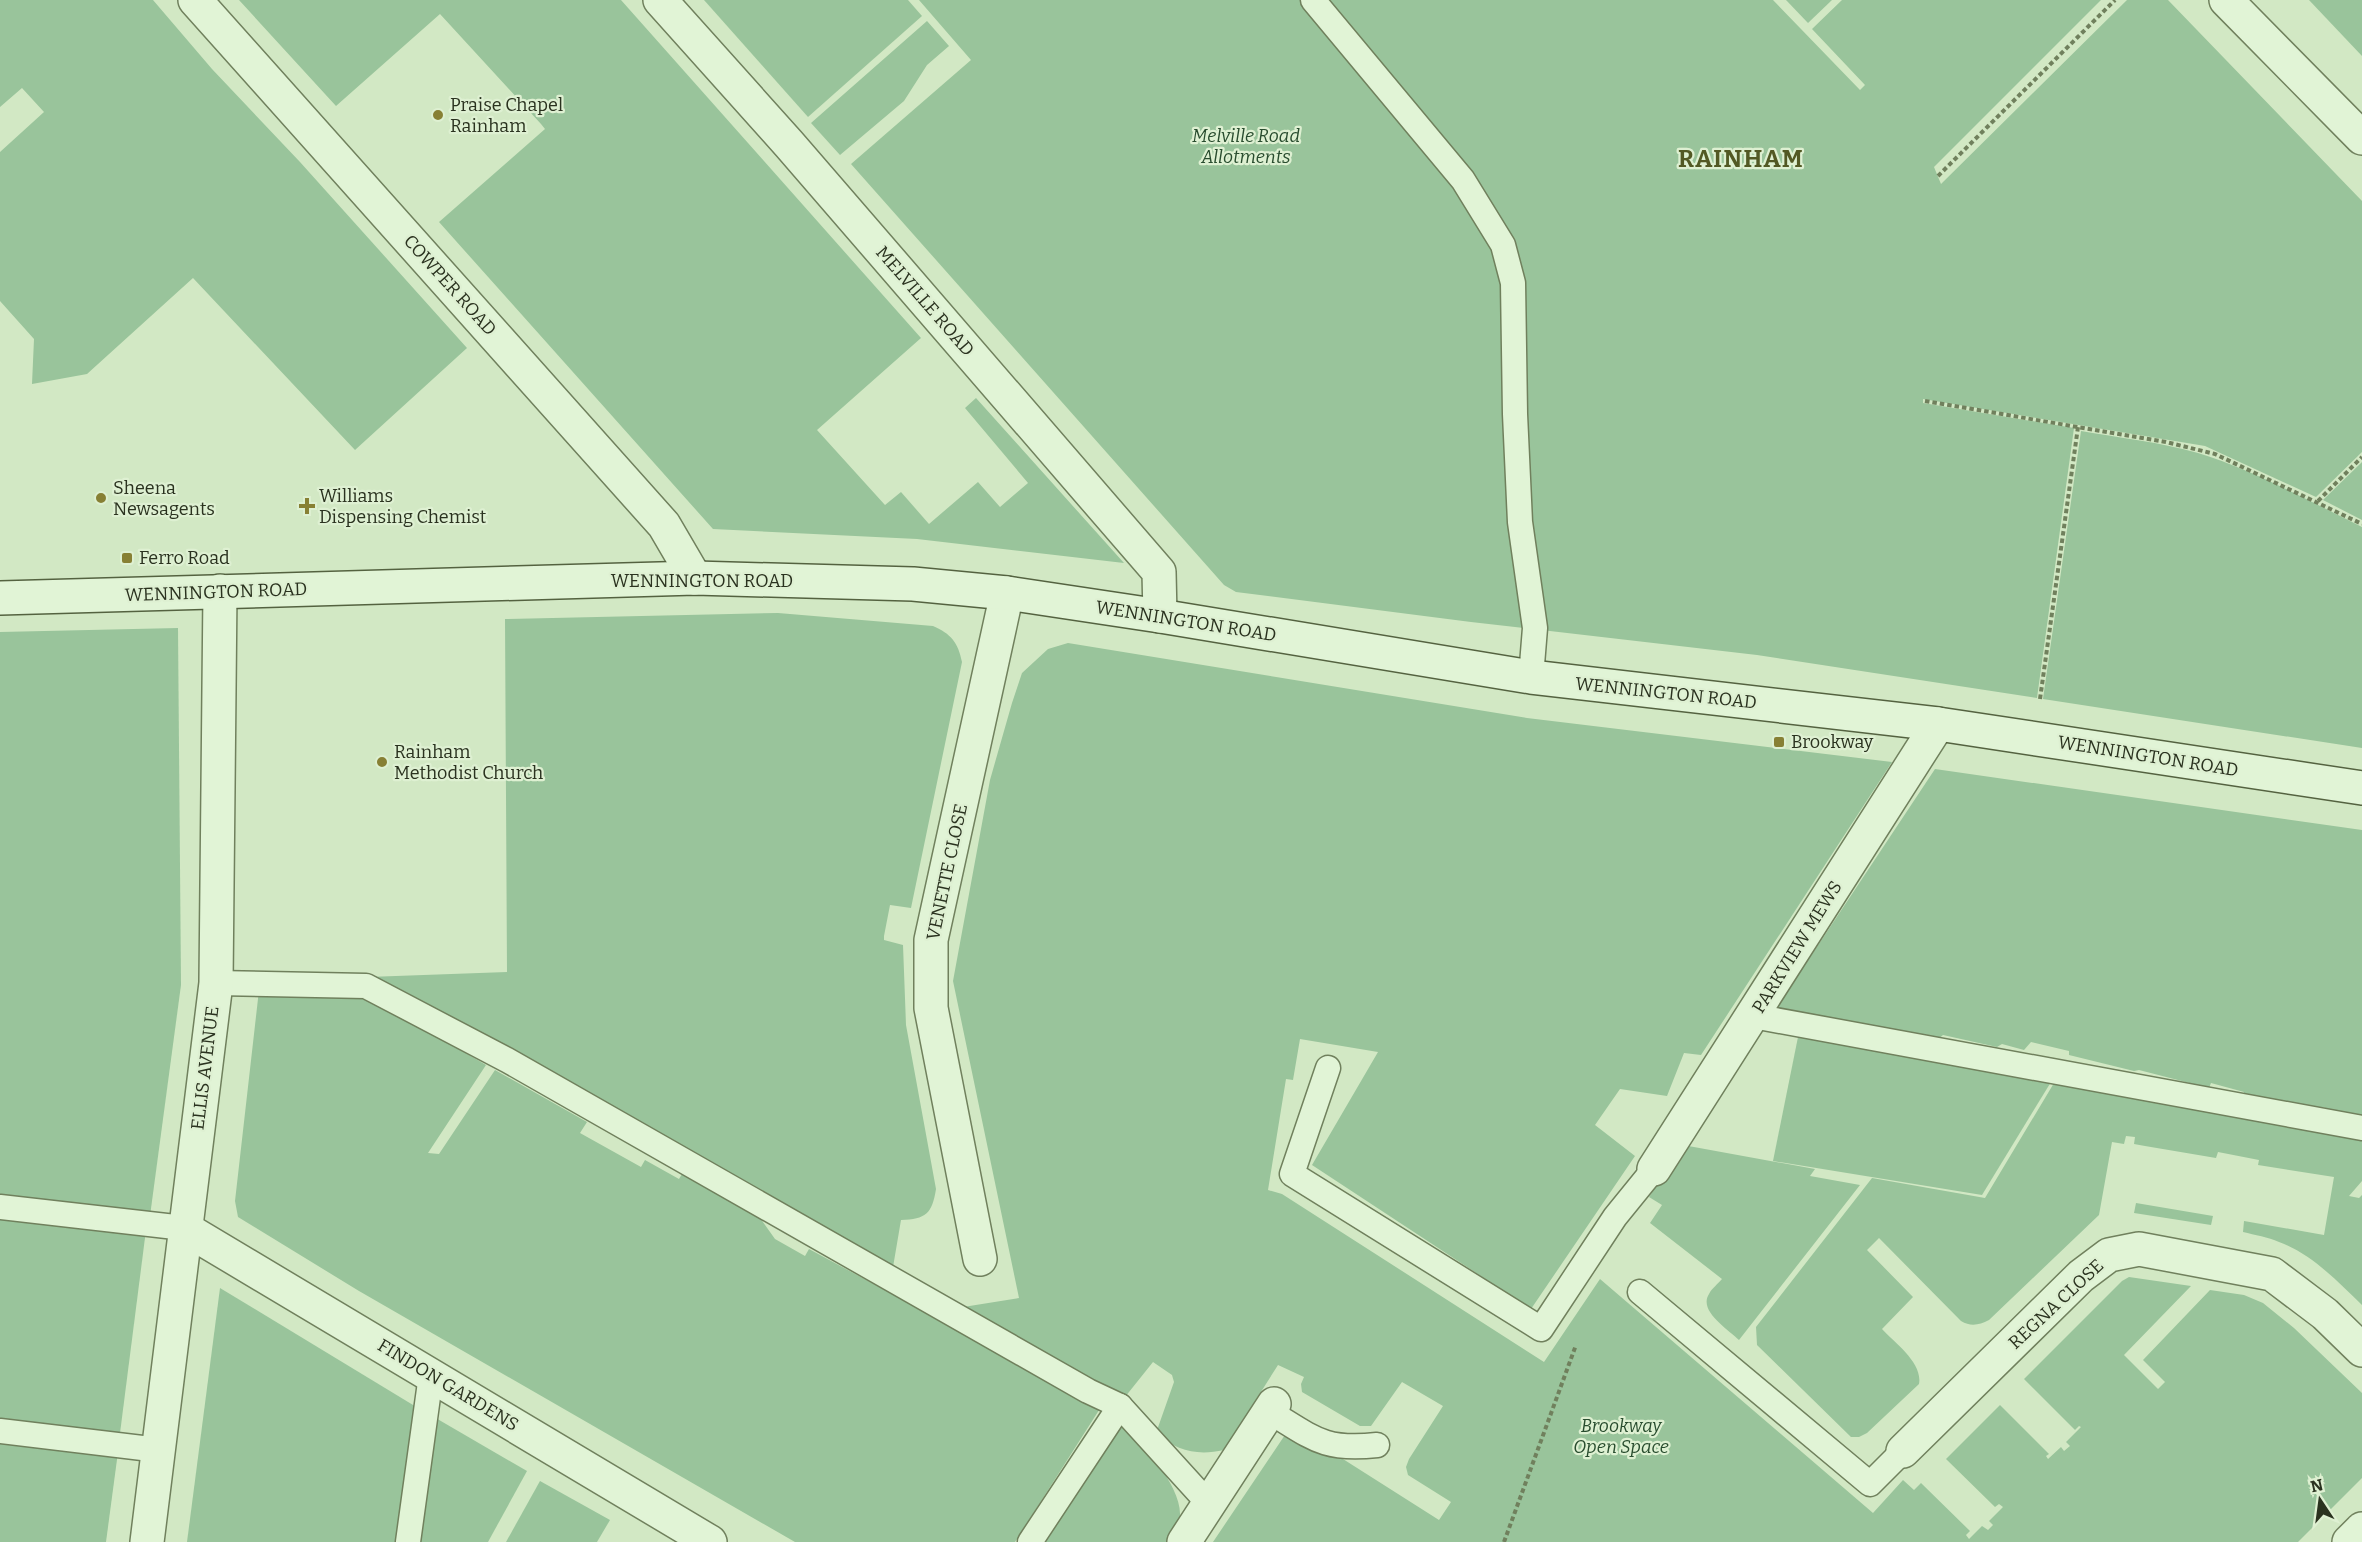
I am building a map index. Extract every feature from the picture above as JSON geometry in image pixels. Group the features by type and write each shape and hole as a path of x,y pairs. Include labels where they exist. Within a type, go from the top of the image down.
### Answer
{"street":[{"name":"COWPER ROAD","path":"195,0 664,525 695,578"},
{"name":"MELVILLE ROAD","path":"660,0 789,144 1159,572 1160,616"},
{"path":"2226,0 2362,138"},
{"name":"WENNINGTON ROAD","path":"0,598 695,578 913,584 1008,593 1531,677 1938,724 2362,788"},
{"name":"ELLIS AVENUE","path":"147,1542 216,983 220,591"},
{"name":"VENETTE CLOSE","path":"980,1259 930,1008 931,940 1008,593"},
{"name":"PARKVIEW MEWS","path":"1654,1169 1938,724"},
{"name":"FINDON GARDENS","path":"184,1228 710,1542"},
{"name":"REGNA CLOSE","path":"1903,1451 2081,1276 2109,1255 2139,1249 2272,1274 2325,1314 2362,1350"},
{"path":"1184,1542 1272,1408"},
{"path":"2349,1542 2362,1529"}],"lane":[{"path":"1313,0 1463,180 1503,245 1513,283 1515,414 1520,522 1534,628 1531,677"},
{"path":"216,983 366,986 507,1060 1067,1379 1120,1406 1210,1505"},
{"path":"1753,1016 2362,1128"},
{"path":"1328,1068 1293,1174 1541,1329 1615,1217 1654,1169"},
{"path":"0,1207 184,1228"},
{"path":"1640,1292 1870,1484 1903,1451"},
{"path":"408,1542 431,1375"},
{"path":"1030,1542 1120,1406"},
{"path":"1272,1408 1323,1443 1352,1448 1377,1445"},
{"path":"0,1431 159,1450"}],"path":[{"path":"1938,176 2115,0"},
{"path":"1925,401 2166,442 2214,454 2318,501 2362,524"},
{"path":"2035,738 2078,427"},
{"path":"2318,501 2362,457"},
{"path":"1504,1542 1580,1334"}],"green space":[{"path":"0,0 153,0 212,69 300,162 467,348 355,450 193,278 87,374 32,384 34,339 0,301 0,152 44,112 22,88 0,107"},
{"path":"239,0 621,0 921,338 817,430 885,505 901,492 929,524 978,482 1000,507 1028,483 965,408 976,398 1124,563 917,539 713,529 439,222 545,129 541,124 440,14 336,106"},
{"path":"704,0 908,0 922,16 808,117"},
{"name":"Melville Road Allotments","path":"919,0 1773,0 1860,90 1865,85 1812,29 1842,0 2101,0 1934,167 1941,184 2127,0 2168,0 2362,201 2362,452 2316,497 2205,446 1923,399 1923,403 2074,428 2037,698 1757,655 1236,592 1224,585 851,164 971,60"},
{"path":"1786,0 1832,0 1808,23"},
{"path":"2309,0 2362,0 2362,56"},
{"path":"927,21 949,46 927,65 904,101 840,155 811,123"},
{"path":"2081,431 2169,446 2220,460 2282,487 2362,527 2362,748 2043,699"},
{"path":"2362,462 2362,520 2323,500"},
{"path":"778,613 933,626 945,632 953,640 962,662 911,908 890,905 884,936 884,940 903,945 906,1025 936,1189 930,1210 922,1216 901,1220 892,1273 368,977 507,972 505,619"},
{"path":"178,628 181,985 150,1216 0,1197 0,632"},
{"name":"Brookway Open Space","path":"1068,643 1527,718 1892,762 1701,1055 1684,1053 1667,1096 1620,1089 1595,1125 1635,1156 1531,1309 1312,1165 1378,1052 1300,1039 1293,1080 1286,1079 1268,1190 1282,1194 1544,1362 1600,1279 1873,1513 1903,1480 1914,1490 1921,1483 1970,1531 1966,1535 1969,1539 1982,1526 1988,1530 1993,1525 1989,1521 2003,1507 1999,1504 1995,1507 1946,1459 2000,1405 2049,1454 2046,1456 2048,1459 2061,1447 2064,1451 2070,1446 2066,1442 2081,1427 2075,1430 2024,1379 2122,1281 2129,1277 2191,1286 2124,1355 2158,1389 2165,1382 2143,1360 2210,1290 2244,1295 2263,1303 2294,1328 2362,1393 2362,1478 2298,1542 1213,1542 1291,1426 1439,1520 1451,1502 1408,1475 1406,1467 1443,1406 1402,1382 1371,1426 1360,1426 1302,1392 1301,1384 1304,1377 1278,1365 1224,1450 1196,1452 1180,1448 1156,1433 1174,1382 1172,1375 1153,1362 1125,1397 957,1308 1019,1298 953,981 990,780 1022,673 1048,649"},
{"path":"1935,769 2362,830 2362,1118 2322,1107 2320,1113 2243,1099 2244,1092 2211,1083 2209,1088 2139,1070 2134,1071 2069,1055 2069,1051 2031,1042 2024,1050 2002,1044 1997,1047 1943,1035 1936,1041 1777,1007"},
{"path":"259,990 362,992 486,1065 428,1153 439,1154 495,1070 587,1122 580,1133 641,1167 645,1160 679,1179 682,1174 760,1218 775,1239 805,1256 809,1249 1101,1407 1015,1542 795,1542 359,1291 238,1217 235,1201"},
{"path":"1798,1037 2051,1082 1982,1195 1773,1161"},
{"path":"2054,1083 2362,1137 2362,1181 2349,1196 2359,1198 2362,1195 2362,1305 2324,1269 2303,1254 2275,1240 2243,1232 2244,1221 2324,1235 2334,1177 2258,1165 2259,1160 2218,1152 2216,1158 2134,1144 2135,1137 2126,1136 2124,1144 2112,1142 2099,1215 1985,1322 1972,1325 1961,1321 1879,1238 1867,1250 1913,1297 1882,1329 1912,1361 1917,1369 1919,1384 1867,1433 1859,1437 1851,1437 1757,1345 1756,1327 1872,1178 1985,1198"},
{"path":"1683,1145 1815,1169 1810,1176 1860,1185 1739,1340 1716,1319 1708,1307 1709,1294 1722,1279 1650,1223 1662,1205 1649,1197"},
{"path":"2136,1203 2213,1216 2211,1225 2134,1213"},
{"path":"0,1213 146,1230 119,1441 0,1426"},
{"path":"220,1288 418,1408 399,1542 187,1542"},
{"path":"434,1417 527,1471 488,1542 416,1542"},
{"path":"1120,1422 1158,1464 1174,1491 1179,1504 1180,1516 1178,1526 1169,1542 1041,1542"},
{"path":"0,1437 118,1452 106,1542 0,1542"},
{"path":"540,1481 610,1520 597,1542 506,1542"}],"place":[{"name":"Praise Chapel Rainham","path":"438,115"},
{"name":"Sheena Newsagents","path":"101,498"},
{"name":"Williams Dispensing Chemist","path":"307,506"},
{"name":"Ferro Road","path":"127,558"},
{"name":"Brookway","path":"1779,742"},
{"name":"Rainham Methodist Church","path":"382,762"}],"district":[{"name":"RAINHAM","path":"1741,159"}]}
